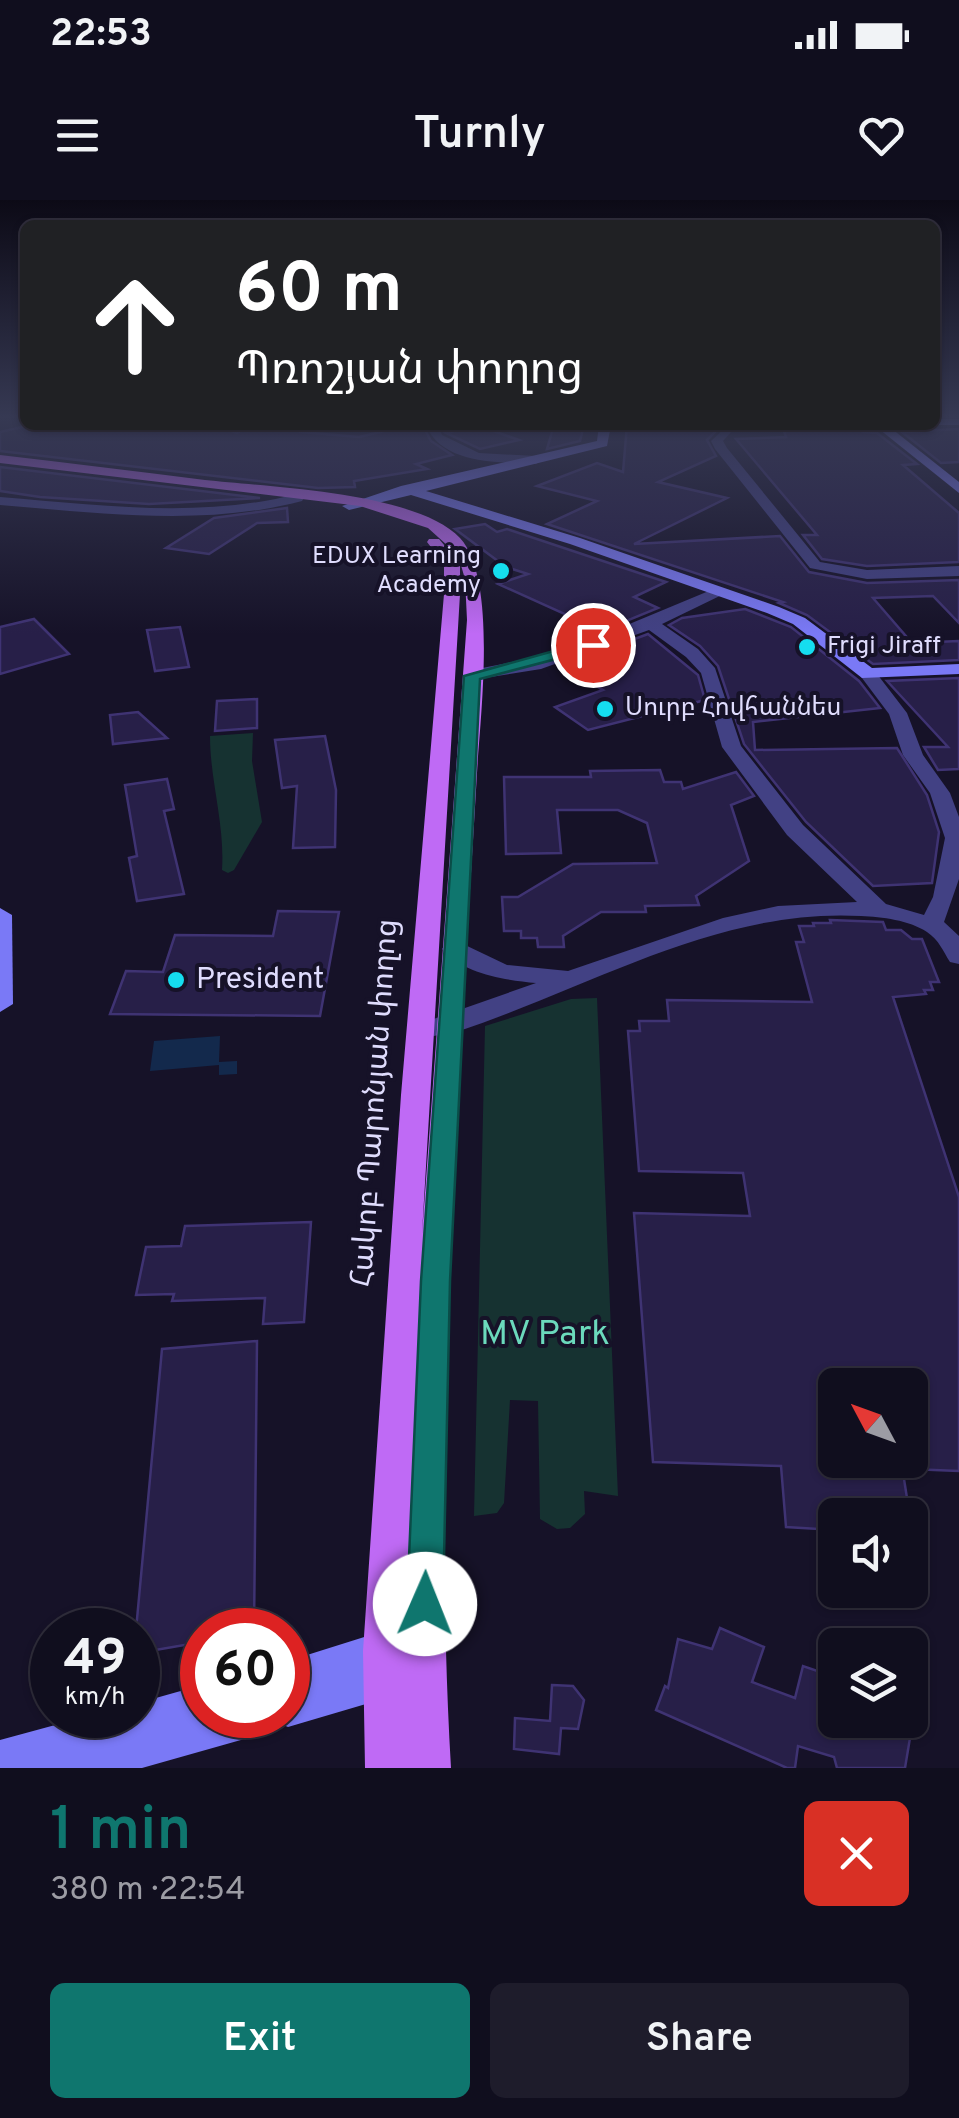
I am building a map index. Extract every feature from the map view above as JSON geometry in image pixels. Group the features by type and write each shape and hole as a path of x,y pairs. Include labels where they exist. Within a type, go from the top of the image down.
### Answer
{"main road":[{"path":"217,488 355,504"},
{"path":"224,488 355,504"},
{"name":"Հակոբ Պարոնյան փողոց","path":"355,504 433,526 464,553 472,583 472,676 454,948 435,1027 446,1076 436,1281 404,1658 388,1768"},
{"name":"Հակոբ Պարոնյան փողոց","path":"355,504 416,530 440,547 452,564 435,1027 404,1658 429,1768"}],"street":[{"path":"355,504 410,488"},
{"path":"752,488 814,565 828,571 959,571"},
{"path":"406,489 722,591 799,621 868,674 898,713 913,756 940,793 956,838 944,897 932,924"},
{"path":"0,502 224,511 268,508 296,498"},
{"path":"472,676 564,655 651,624 722,591"},
{"path":"651,624 671,636 709,672 732,747 795,830 880,911"},
{"path":"868,674 959,669"},
{"path":"435,1027 746,918 816,909 906,913 932,924 947,936 959,957"},
{"path":"0,915 0,1004"},
{"path":"454,948 474,962 514,975 578,977"},
{"path":"310,1677 404,1658"},
{"path":"310,1697 404,1658"},
{"path":"0,1762 180,1712"},
{"path":"64,1768 180,1736"}],"green space":[{"path":"253,733 252,761 262,822 234,870 228,873 222,870 210,736"},
{"name":"MV Park","path":"597,998 618,1496 584,1491 585,1514 570,1528 557,1529 540,1519 538,1401 510,1400 504,1503 497,1513 474,1516 485,1026 571,999"}],"water":[{"path":"220,1036 219,1062 237,1061 237,1074 219,1075 219,1065 150,1071 154,1041"}],"building":[{"path":"178,488 260,498 149,504 0,491"},
{"path":"546,488 685,488 727,498 634,544 780,536 809,572 867,583 959,580 959,623 933,596 873,598 912,643 959,641 959,660 873,664 807,615 779,603 783,602 547,524 597,501"},
{"path":"777,488 930,488 959,513 959,562 867,566 822,559 803,535 817,535"},
{"path":"287,508 288,522 257,523 209,554 166,548 214,518"},
{"path":"485,524 497,532 507,529 666,582 634,597 658,608 585,638 568,630 587,624 498,584 528,574 506,567 455,529"},
{"path":"745,609 791,627 859,681 880,708 753,722 755,750 897,748 927,795 939,832 932,883 873,886 806,822 744,744 718,666 700,646 669,625 682,618"},
{"path":"34,619 69,654 0,674 0,627"},
{"path":"180,627 189,667 155,671 147,630"},
{"path":"648,634 698,675 705,700 588,730 555,707 603,690 562,666"},
{"path":"959,678 959,769 938,770 924,747 948,747 887,681"},
{"path":"257,699 257,728 215,731 217,701"},
{"path":"138,712 167,738 113,744 110,715"},
{"path":"325,736 336,790 335,847 293,848 297,786 282,788 275,740"},
{"path":"660,770 664,782 681,782 683,789 736,772 754,796 731,805 749,861 696,896 699,905 645,906 646,912 601,912 563,936 564,947 538,947 537,938 521,938 521,931 504,931 502,897 518,897 573,864 657,863 647,823 618,810 557,810 561,853 506,854 504,777 591,777 590,771"},
{"path":"167,779 174,809 164,811 184,894 137,901 129,858 137,856 125,785"},
{"path":"278,911 339,912 320,1016 110,1014 126,971 163,972 175,935 273,936"},
{"path":"830,920 883,922 886,930 901,930 912,939 922,939 939,982 930,982 933,990 924,990 926,994 893,997 959,1197 959,1471 928,1470 928,1368 818,1368 818,1478 904,1478 907,1498 818,1498 818,1529 786,1527 781,1466 653,1462 634,1213 750,1216 743,1173 639,1171 628,1031 640,1031 639,1021 669,1021 667,1000 812,1002 796,942 804,942 799,926 831,923"},
{"path":"311,1222 304,1322 263,1324 265,1298 172,1301 174,1294 136,1295 146,1247 181,1246 185,1226"},
{"path":"257,1341 254,1608 180,1608 180,1646 160,1649 160,1608 138,1608 162,1349"},
{"path":"720,1628 764,1647 752,1682 795,1698 803,1666 818,1671 818,1738 910,1738 905,1768 837,1768 834,1757 798,1746 795,1768 787,1768 656,1710 665,1686 668,1688 678,1639 712,1649"},
{"path":"552,1685 573,1686 584,1700 578,1729 561,1728 559,1754 514,1749 515,1718 550,1721"}],"place":[{"name":"EDUX Learning Academy","path":"501,571"},
{"name":"Frigi Jiraff","path":"807,647"},
{"name":"Սուրբ Հովհաննես","path":"605,709"},
{"name":"President","path":"176,980"}],"route":[{"path":"425,1604 436,1281 472,676 532,664 593,645"}]}
